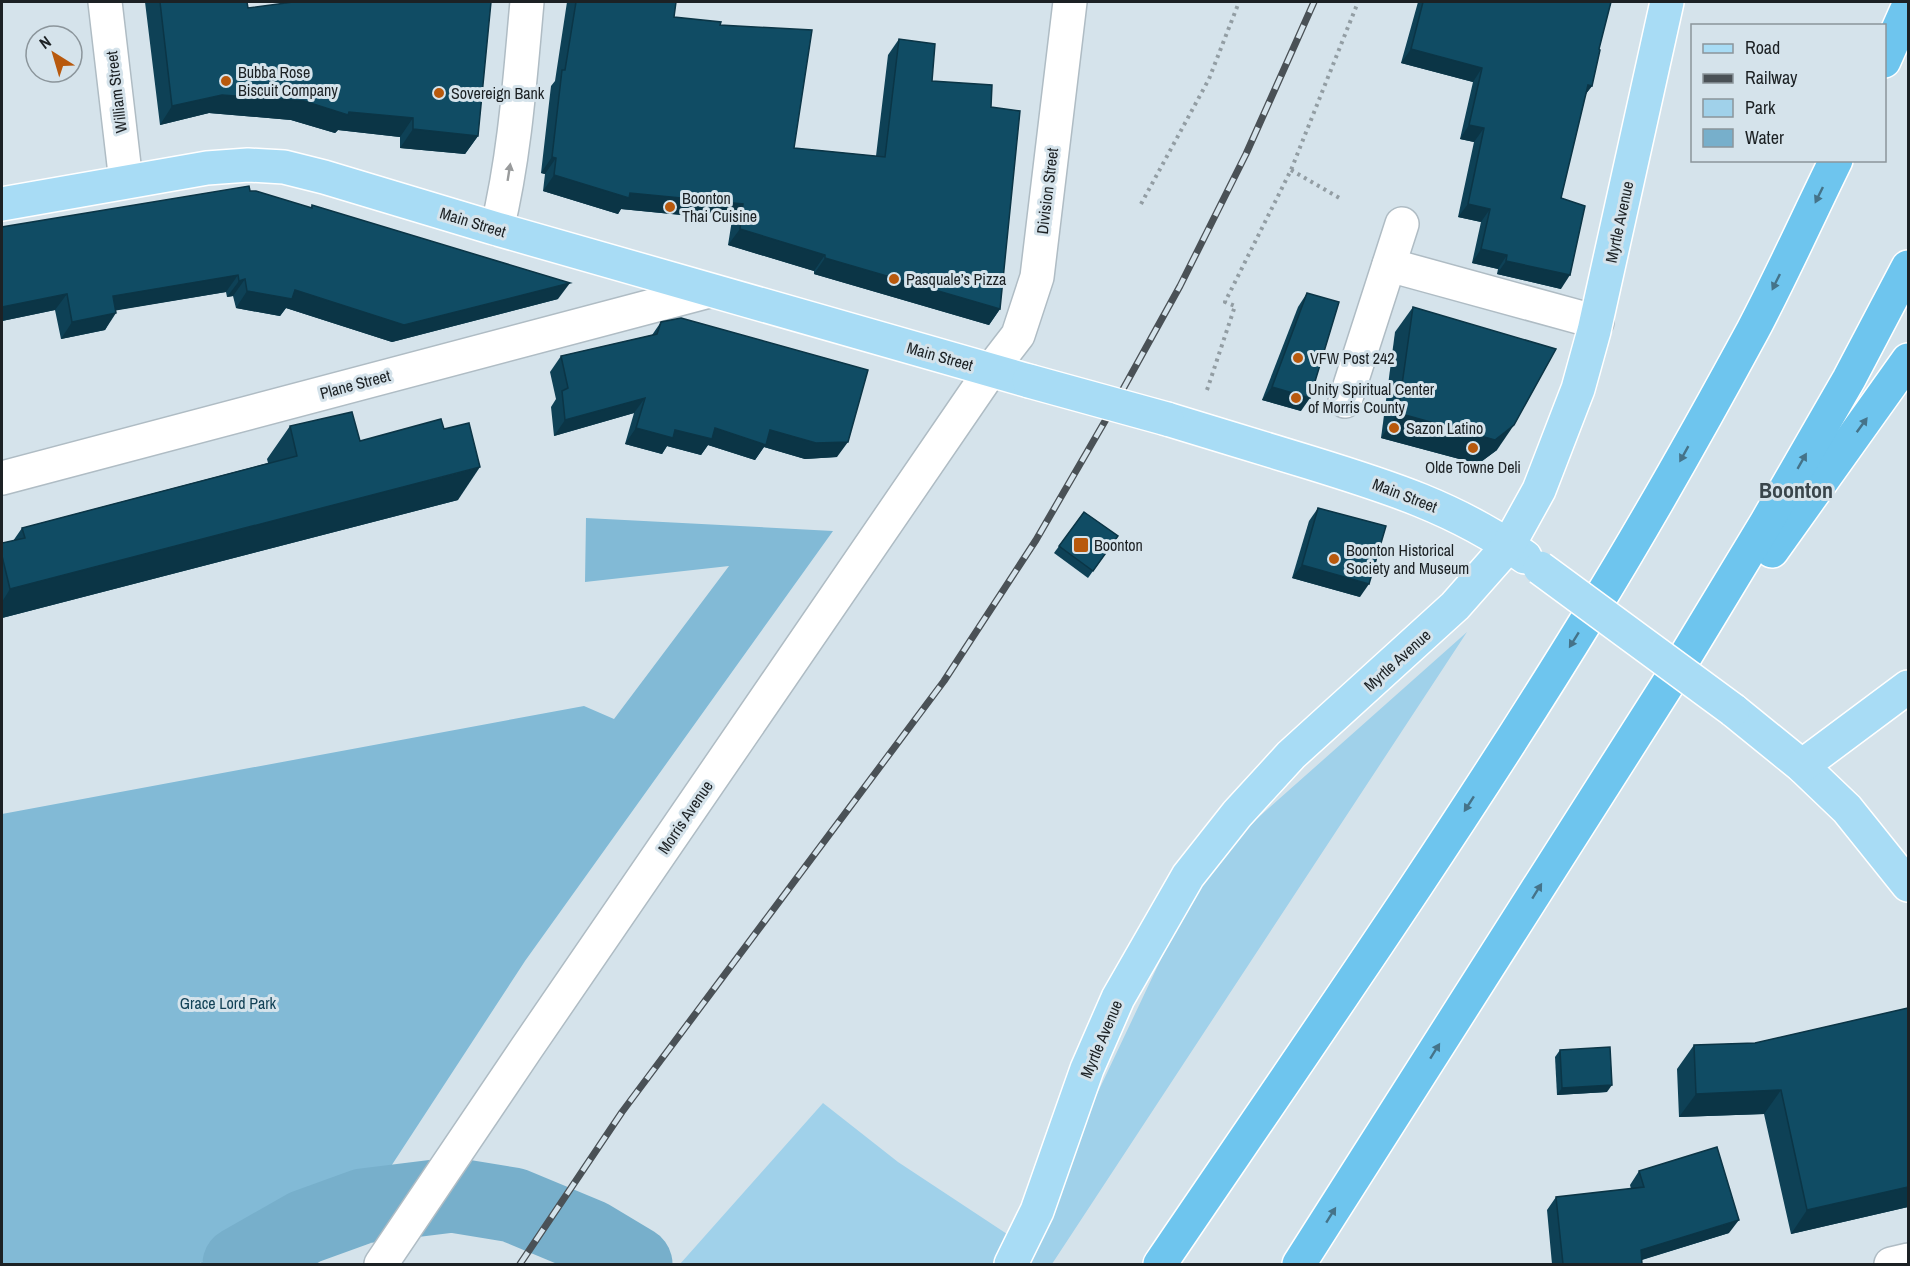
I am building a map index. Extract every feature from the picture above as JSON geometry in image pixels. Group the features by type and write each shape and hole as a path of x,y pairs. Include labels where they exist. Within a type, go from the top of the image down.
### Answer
{"highway":[{"path":"1886,56 1908,7"},
{"path":"1161,1264 1509,745 1592,611 1675,471 1754,327 1835,162"},
{"path":"1299,1264 1680,665 1766,523 1849,379 1908,267"},
{"path":"1596,797 1908,360"}],"main road":[{"name":"Myrtle Avenue","path":"1011,1264 1037,1210 1087,1069 1118,998 1188,876 1237,814 1291,755 1455,606 1508,546 1539,490 1578,389 1597,322 1667,2"},
{"name":"Main Street","path":"2,204 207,168 248,165 285,168 324,177 709,291 1167,419 1386,486 1429,502 1508,546 1732,710 1803,766 1847,809 1908,885"},
{"path":"1803,766 1908,687"}],"street":[{"name":"William Street","path":"105,2 126,182"},
{"path":"497,229 513,150 527,2"},
{"name":"Division Street","path":"991,370 1018,335 1036,277 1070,2"},
{"path":"1345,401 1402,224"},
{"path":"1389,265 1597,322"},
{"name":"Plane Street","path":"2,478 709,291"},
{"name":"Morris Avenue","path":"381,1264 991,370"},
{"path":"1891,1264 1908,1260"}],"path":[{"path":"1141,204 1209,79 1239,2"},
{"path":"1208,390 1236,306 1225,302 1291,170 1358,2"},
{"path":"1291,170 1341,199"}],"green space":[{"name":"Grace Lord Park","path":"586,518 833,531 525,961 384,1177 268,1225 198,1264 2,1264 2,814 584,706 614,719 729,566 585,582"},
{"path":"1467,632 1052,1264 680,1264 823,1103 898,1162 1025,1246 1206,864"}],"water":[{"path":"384,1177 330,1253 295,1264 198,1264 268,1225"}],"building":[{"path":"160,2 247,2 248,8 293,2 491,2 478,136 413,129 413,118 349,112 348,115 304,101 222,95 172,106"},
{"path":"576,2 676,2 674,17 721,22 720,25 812,30 794,148 885,157 899,39 935,44 932,81 992,85 991,107 1020,111 1000,309 825,258 825,255 740,229 743,204 630,193 629,198 554,175 556,158 552,157 562,70 565,70"},
{"path":"1423,2 1611,2 1592,86 1588,85 1561,198 1585,206 1570,275 1506,261 1507,255 1481,249 1490,209 1468,204 1484,128 1469,125 1482,68 1411,49"},
{"path":"249,186 250,191 312,208 312,205 570,283 404,325 295,290 292,299 247,291 245,279 239,281 238,275 113,296 116,313 72,322 67,294 2,307 2,227"},
{"name":"VFW Post 242","path":"1307,293 1339,302 1310,398 1272,387"},
{"path":"1413,307 1556,349 1514,425 1495,440 1398,413"},
{"path":"681,318 868,370 848,442 816,443 770,430 766,445 715,428 712,439 675,430 673,438 636,428 645,398 565,420 562,391 568,388 561,356 657,334 661,322"},
{"path":"352,412 360,441 441,419 444,429 469,423 480,467 10,589 2,556 2,543 25,538 22,528 297,456 290,426"},
{"name":"Boonton Historical Society and Museum","path":"1318,508 1386,526 1369,584 1302,565"},
{"path":"1084,512 1118,536 1093,571 1059,546"},
{"path":"1908,1008 1908,1187 1807,1210 1781,1090 1696,1094 1694,1045 1755,1043"},
{"path":"1610,1047 1612,1085 1562,1088 1560,1050"},
{"path":"1717,1147 1739,1220 1641,1250 1642,1264 1563,1264 1556,1197 1644,1187 1639,1171"}],"waterway":[{"path":"240,1264 305,1227 363,1206 452,1195 513,1205 590,1237 635,1264"}],"railway":[{"path":"520,1264 622,1112 944,681 1036,540 1180,286 1246,154 1314,2"}],"place":[{"name":"Bubba Rose Biscuit Company","path":"226,81"},
{"name":"Sovereign Bank","path":"439,93"},
{"name":"Boonton Thai Cuisine","path":"670,207"},
{"name":"Pasquale’s Pizza","path":"894,279"},
{"name":"VFW Post 242","path":"1298,358"},
{"name":"Unity Spiritual Center of Morris County","path":"1296,398"},
{"name":"Sazon Latino","path":"1394,428"},
{"name":"Olde Towne Deli","path":"1473,448"},
{"name":"Boonton","path":"1081,545"},
{"name":"Boonton Historical Society and Museum","path":"1334,559"}],"district":[{"name":"Boonton","path":"1796,490"}]}
